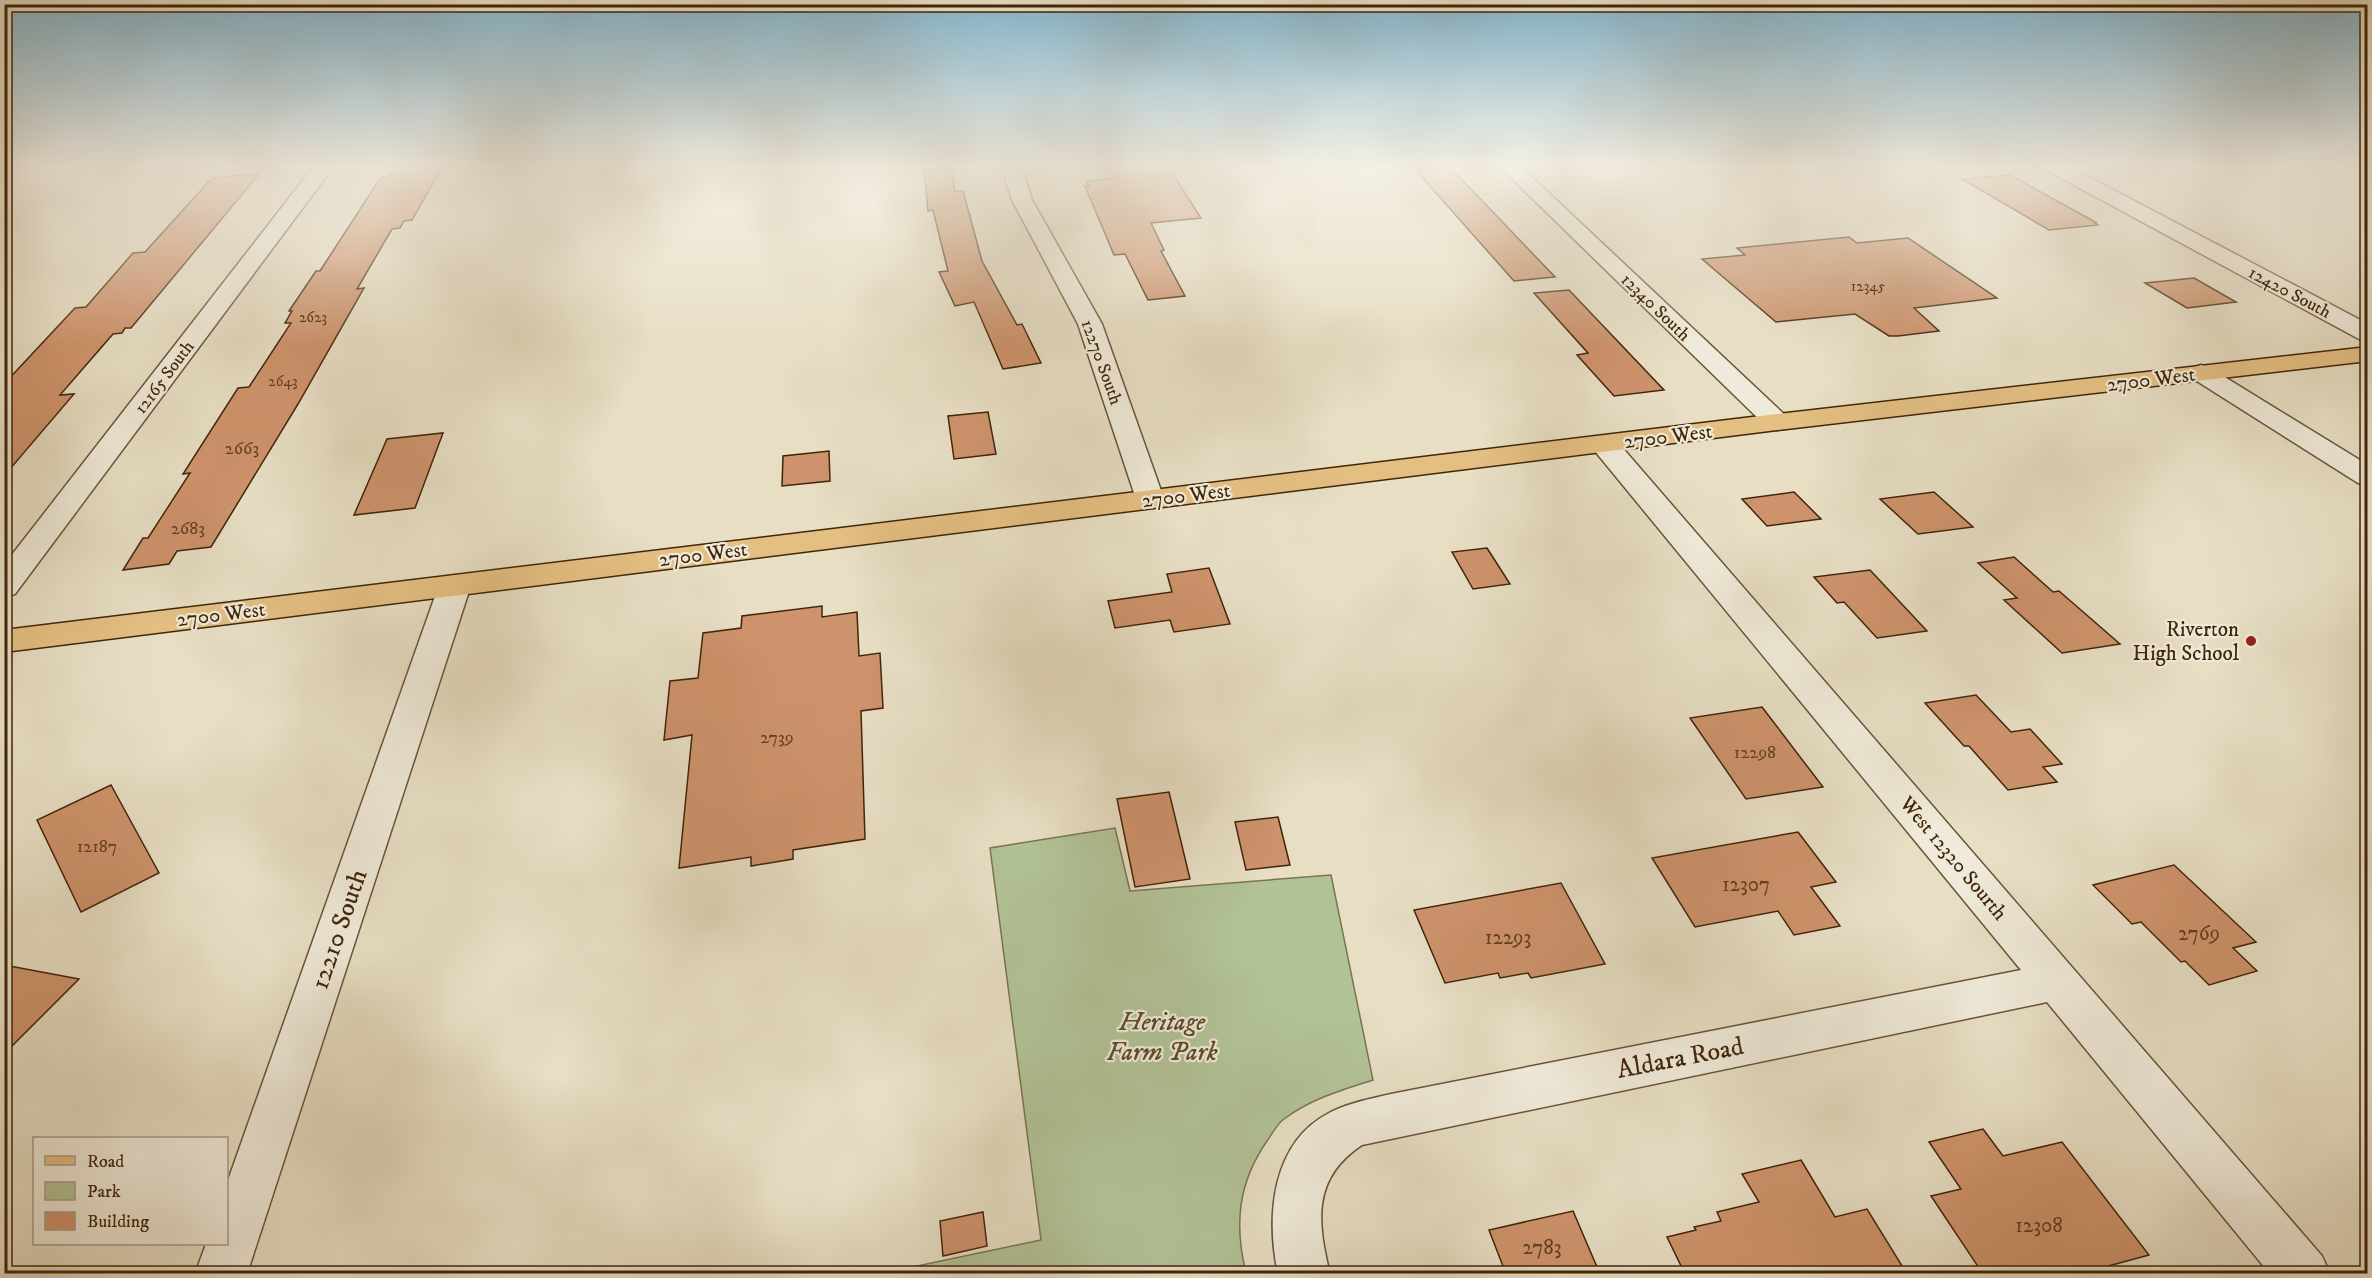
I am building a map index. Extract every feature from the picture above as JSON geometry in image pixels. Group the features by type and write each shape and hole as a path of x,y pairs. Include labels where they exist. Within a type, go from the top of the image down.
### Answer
{"main road":[{"name":"2700 West","path":"4,641 1777,422 2367,354"}],"street":[{"name":"12165 South","path":"4,587 279,226"},
{"name":"12270 South","path":"1036,226 1090,324 1150,499"},
{"name":"12340 South","path":"1571,226 1777,422"},
{"name":"12420 South","path":"2164,226 2367,334"},
{"path":"2201,373 2367,477"},
{"name":"West 12320 Sourth","path":"1604,444 2304,1274"},
{"name":"12210 South","path":"221,1274 455,585"},
{"name":"Aldara Road","path":"1304,1274 1296,1245 1297,1193 1313,1156 1344,1130 1391,1116 2058,981"}],"green space":[{"name":"Heritage Farm Park","path":"1115,828 1130,891 1331,875 1373,1080 1305,1106 1281,1121 1273,1132 1257,1157 1244,1188 1240,1238 1246,1273 884,1273 1041,1240 990,848"}],"building":[{"path":"169,226 216,226 131,328 125,328 122,333 113,334 60,395 74,394 4,476 4,384 75,308 86,307 133,253 145,252"},
{"path":"349,226 401,226 392,229 357,289 364,288 298,404 211,547 177,551 169,564 123,570 143,538 148,538 190,473 183,474 238,388 249,387 291,323 285,323 292,311 289,311 316,271 320,271"},
{"path":"937,226 972,226 982,261 1017,325 1022,324 1041,363 1003,369 974,302 955,306 939,272 948,271"},
{"path":"1102,226 1152,226 1164,250 1161,251 1185,296 1148,300 1125,254 1114,255"},
{"path":"1465,226 1506,226 1555,277 1514,281"},
{"path":"2042,226 2092,226 2049,230"},
{"path":"1849,237 1857,243 1908,238 1997,298 1914,308 1939,331 1898,336 1889,336 1855,314 1776,322 1702,259 1745,255 1737,248"},
{"path":"2194,278 2236,302 2187,308 2145,283"},
{"path":"1569,290 1664,390 1614,396 1577,355 1588,353 1534,293"},
{"path":"988,412 996,454 954,459 948,416"},
{"path":"443,433 415,508 354,515 387,439"},
{"path":"829,451 830,481 782,486 783,456"},
{"path":"1794,492 1821,519 1767,526 1742,499"},
{"path":"1934,492 1973,527 1918,534 1880,499"},
{"path":"1487,548 1510,584 1473,589 1452,552"},
{"path":"2014,557 2053,592 2059,591 2120,644 2062,653 2004,600 2017,598 1978,563"},
{"path":"1209,568 1230,624 1174,632 1170,620 1115,628 1108,601 1172,592 1167,574"},
{"path":"1870,570 1927,631 1877,638 1844,602 1837,603 1814,577"},
{"path":"822,606 822,617 857,612 859,656 880,653 883,708 861,711 865,839 793,850 793,859 751,866 751,857 679,868 692,735 664,740 670,681 698,678 703,633 741,628 742,616"},
{"path":"1976,695 2011,732 2030,729 2062,764 2043,767 2057,782 2008,790 1969,746 1964,746 1925,703"},
{"path":"1762,707 1823,787 1746,799 1690,718"},
{"path":"111,785 159,873 81,912 37,820"},
{"path":"1169,792 1190,879 1135,887 1117,799"},
{"path":"1278,817 1290,865 1246,870 1235,822"},
{"path":"1798,832 1836,882 1811,887 1840,926 1794,935 1778,911 1695,927 1652,858"},
{"path":"2174,865 2256,942 2233,948 2257,971 2209,985 2185,961 2181,962 2141,922 2132,924 2093,885"},
{"path":"1561,883 1605,964 1531,978 1528,973 1500,978 1498,973 1445,983 1414,910"},
{"path":"4,965 79,979 4,1054"},
{"path":"1983,1129 2003,1156 2062,1142 2149,1255 2101,1268 2105,1274 1983,1274 1931,1196 1961,1189 1929,1142"},
{"path":"1801,1160 1835,1217 1867,1209 1907,1274 1685,1274 1667,1237 1696,1230 1694,1227 1721,1221 1717,1212 1759,1202 1742,1174"},
{"path":"1573,1211 1600,1274 1506,1274 1489,1230"},
{"path":"983,1212 987,1246 943,1256 940,1221"}],"place":[{"name":"Riverton High School","path":"2251,641"}]}
